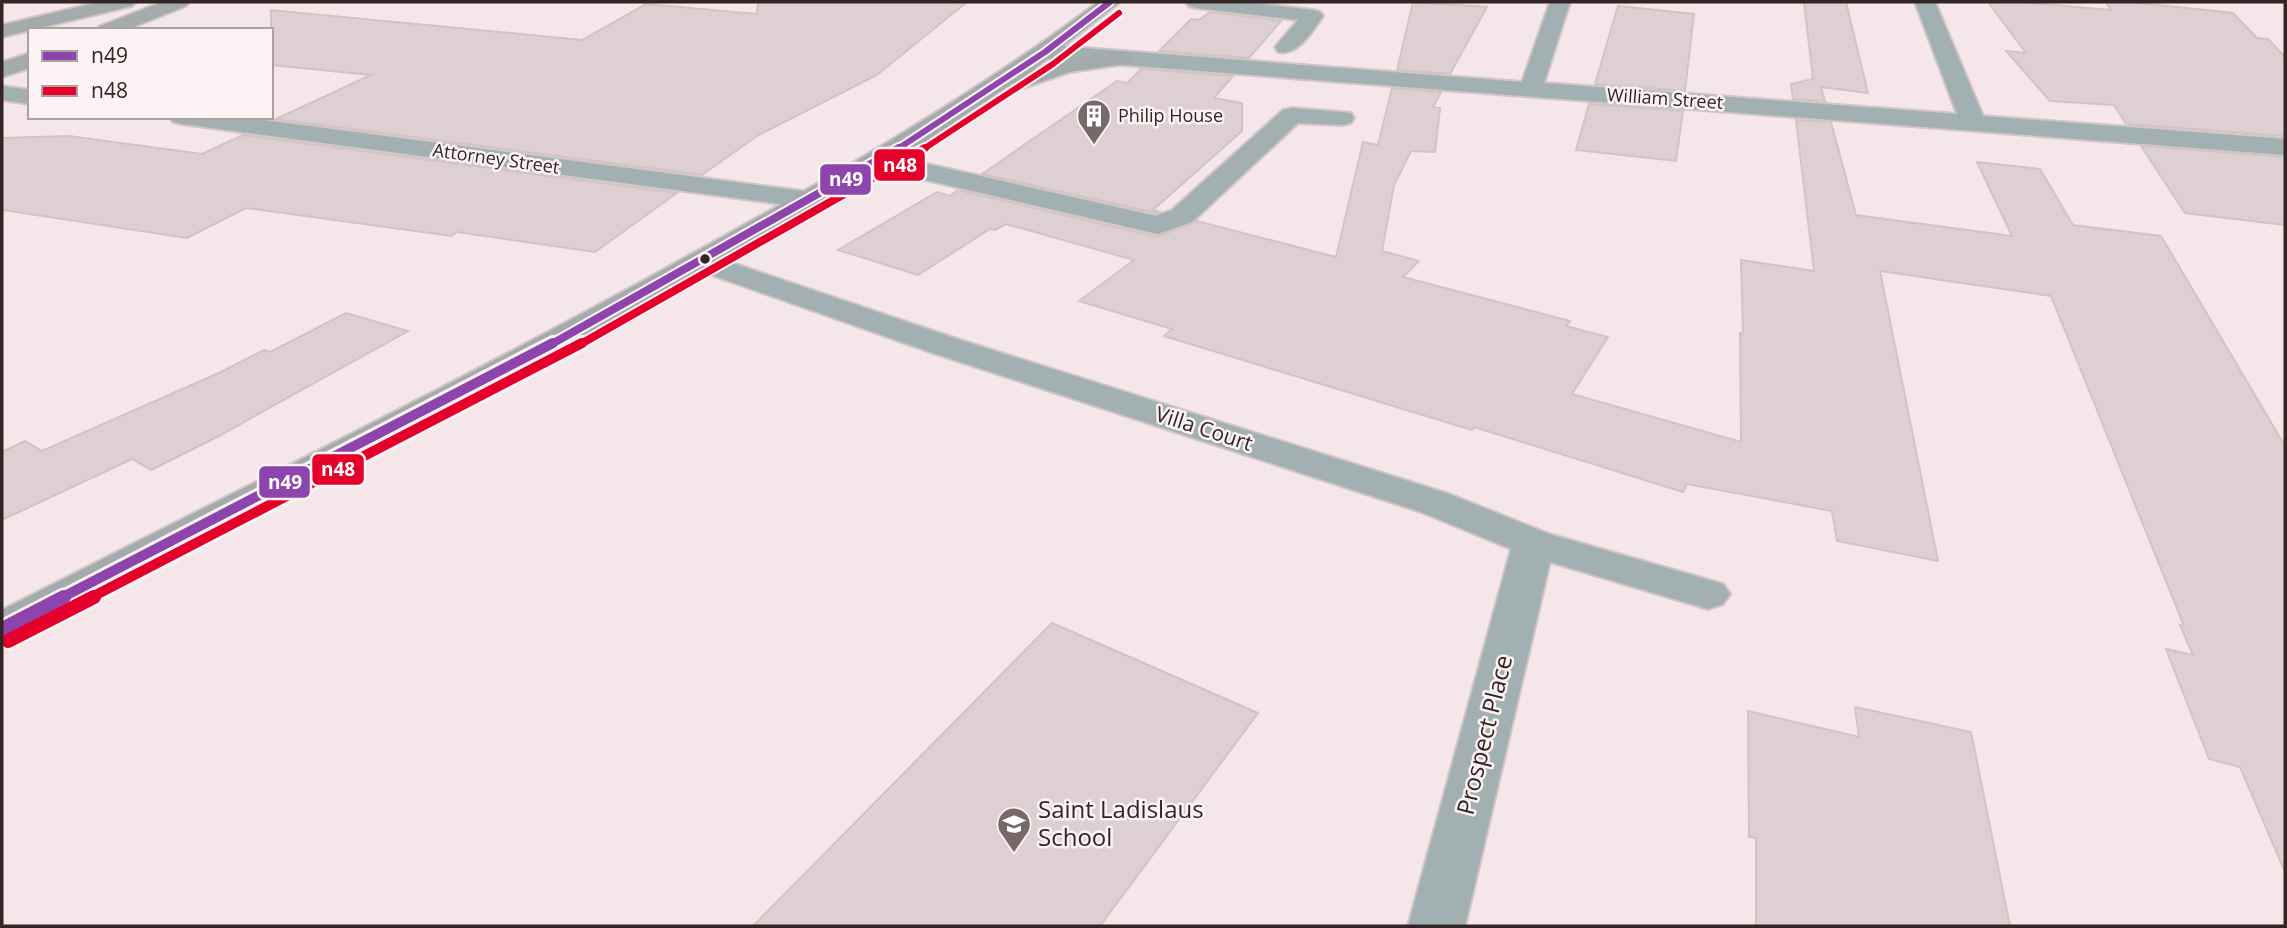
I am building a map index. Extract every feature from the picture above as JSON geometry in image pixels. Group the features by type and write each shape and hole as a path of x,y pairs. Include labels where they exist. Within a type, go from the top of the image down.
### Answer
{"main road":[{"path":"2,31 125,2"},
{"path":"112,28 179,2"},
{"path":"2,629 599,319 879,161 1045,52 1110,2"},
{"path":"981,95 1066,66 1124,58"},
{"path":"2,70 28,61"}],"street":[{"path":"1196,2 1313,16 1286,47"},
{"path":"1531,88 1560,2"},
{"path":"1925,2 1973,122"},
{"name":"William Street","path":"1045,52 2285,147"},
{"path":"2,93 28,97"},
{"path":"879,161 1158,225 1182,216 1292,115 1342,118"},
{"name":"Attorney Street","path":"197,119 810,200"},
{"name":"Villa Court","path":"700,261 958,351 1435,503 1534,543 1708,594"},
{"name":"Prospect Place","path":"1436,926 1534,543"}],"building":[{"path":"758,2 967,2 877,75 757,136 702,175 276,119 371,75 273,65 271,10 582,40 646,4 757,14"},
{"path":"1413,2 1487,7 1450,74 1397,70"},
{"path":"1804,2 1846,2 1868,93 1821,87 1825,101 1793,99 1791,84 1813,79"},
{"path":"1988,2 2022,2 2111,10 2106,2 2130,2 2233,13 2257,38 2268,39 2285,57 2285,136 2126,124 2114,105 2050,101 2006,51 2026,53"},
{"path":"1618,6 1694,14 1685,91 1595,84"},
{"path":"1210,12 1281,21 1249,58 1159,51 1191,19 1199,20"},
{"name":"Philip House","path":"1141,69 1233,76 1214,98 1242,103 1242,131 1153,210 1160,212 982,174 1117,81 1127,83"},
{"path":"1392,88 1441,92 1433,107 1440,108 1435,152 1411,151 1394,185 1382,251 1419,261 1403,277 1570,321 1566,326 1608,337 1572,394 1741,442 1741,260 1814,271 1796,120 1831,122 1856,215 2012,236 1977,162 2040,169 2073,225 2161,236 2285,446 2285,872 2240,767 2209,759 2166,649 2193,655 2180,625 2184,626 2051,296 1880,271 1938,561 1837,541 1832,511 1687,484 1683,492 1164,336 1172,329 1079,301 1134,260 1006,224 995,230 990,229 918,275 838,250 937,192 950,196 958,190 1157,237 1197,221 1336,257 1363,142 1378,145"},
{"path":"1589,104 1683,111 1676,161 1576,150"},
{"path":"243,135 677,193 595,252 457,232 451,236 246,208 187,238 2,210 2,138 69,136 202,154"},
{"path":"2141,146 2285,157 2285,225 2185,213"},
{"path":"346,313 408,331 217,437 151,470 132,459 2,520 2,452 25,441 42,451 221,372 264,350 270,352"},
{"path":"1052,623 1258,713 1100,926 753,926"},
{"path":"1855,707 1971,732 2010,926 1756,926 1756,838 1749,837 1748,711 1859,737"}],"transit line":[{"name":"n49","path":"2,629 599,319 810,200 895,151 1045,52 1110,2"},
{"name":"n48","path":"8,641 605,331 817,212 903,163 1053,64 1119,13"}],"place":[{"name":"Philip House","path":"1094,146"},
{"name":"Saint Ladislaus School","path":"1014,854"}]}
